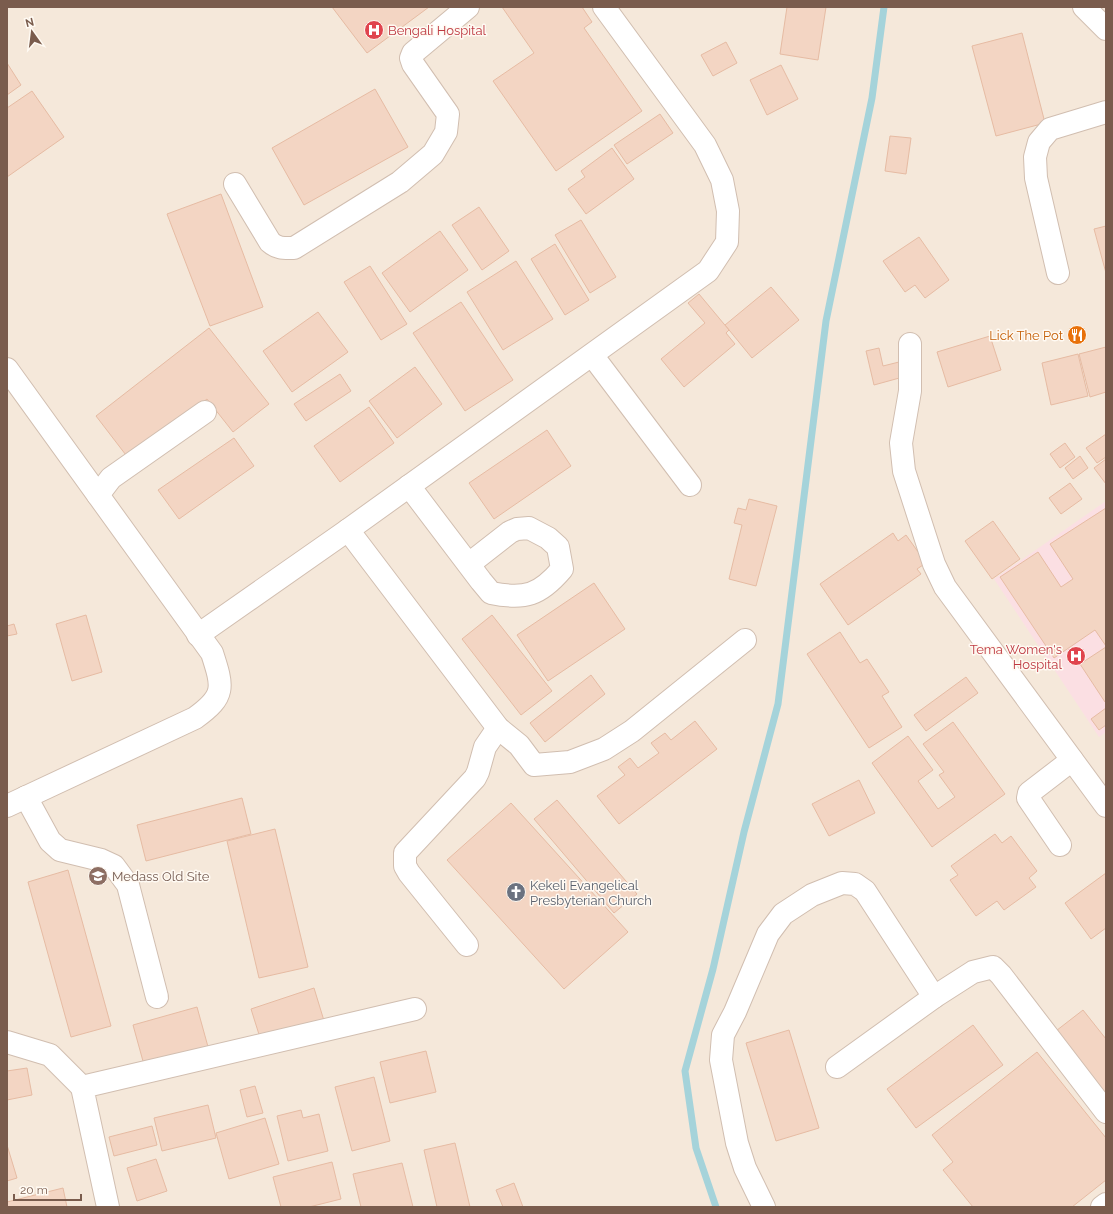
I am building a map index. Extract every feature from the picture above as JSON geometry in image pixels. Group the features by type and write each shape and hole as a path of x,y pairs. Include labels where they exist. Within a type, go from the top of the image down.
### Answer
{"street":[{"path":"235,184 270,242 276,247 294,248 400,182 433,154 442,141 448,123 448,114 413,64 411,58 413,53 468,7"},
{"path":"198,635 348,530 708,271 727,242 728,211 722,180 705,145 604,7"},
{"path":"1084,7 1106,29"},
{"path":"1058,273 1036,178 1035,157 1039,142 1050,129 1106,112"},
{"path":"910,344 910,391 901,443 904,470 934,564 946,587 1106,806"},
{"path":"592,355 690,485"},
{"path":"7,369 212,653 219,676 218,696 211,707 195,718 7,806"},
{"path":"98,494 111,478 205,412"},
{"path":"409,486 469,564"},
{"path":"348,530 498,728 519,745 534,765 570,762 604,749 632,731 745,640"},
{"path":"467,945 409,873 404,861 406,853 475,778 485,747 498,728"},
{"path":"1060,845 1028,798 1029,793 1072,760"},
{"path":"26,797 50,841 60,850 101,860 114,866 128,885 157,997"},
{"path":"764,1207 745,1168 737,1143 721,1060 723,1035 735,1012 768,934 783,914 812,894 842,883 855,884 865,891 934,997"},
{"path":"837,1067 934,997 973,972 993,967 1002,975 1106,1112"},
{"path":"82,1087 415,1009"},
{"path":"7,1042 50,1055 82,1087 108,1207"},
{"path":"1102,1207 1106,1204"}],"shaded area":[{"path":"7,7 1106,7 1106,1207 7,1207"},
{"name":"Tema Women's Hospital","path":"1106,501 1106,732 1099,737 994,579"}],"building":[{"name":"Bengali Hospital","path":"332,7 429,7 367,53"},
{"path":"502,7 582,7 592,22 584,28 642,111 556,171 493,81 534,53"},
{"path":"787,7 826,7 818,60 780,54"},
{"path":"1022,33 1045,123 996,136 972,46"},
{"path":"726,42 737,63 713,76 701,55"},
{"path":"7,63 21,85 7,95"},
{"path":"781,65 798,99 767,115 750,80"},
{"path":"375,89 408,147 304,205 272,148"},
{"path":"32,91 64,137 7,177 7,108"},
{"path":"660,114 673,133 627,164 614,145"},
{"path":"890,136 911,138 906,174 885,171"},
{"path":"612,148 634,179 586,214 568,189 585,177 581,171"},
{"path":"221,194 263,307 210,326 167,214"},
{"path":"479,207 509,251 482,270 452,225"},
{"path":"581,220 616,277 590,293 555,235"},
{"path":"1106,226 1106,273 1094,229"},
{"path":"440,231 468,270 410,312 382,273"},
{"path":"919,237 949,280 925,298 915,285 905,292 883,261"},
{"path":"555,244 589,300 565,315 531,259"},
{"path":"516,261 553,319 503,350 467,292"},
{"path":"370,266 407,324 381,340 344,282"},
{"path":"771,287 799,320 752,358 725,325"},
{"path":"699,294 729,330 726,333 735,344 684,387 661,359 705,323 688,303"},
{"path":"461,302 513,380 465,411 413,333"},
{"path":"318,312 348,352 292,392 263,351"},
{"path":"209,328 269,404 233,432 207,399 129,459 96,416"},
{"path":"990,336 1001,370 948,387 937,352"},
{"path":"1106,347 1106,392 1090,397 1079,354"},
{"path":"879,348 883,366 899,362 903,377 874,385 866,351"},
{"path":"1078,354 1088,396 1051,405 1042,363"},
{"path":"415,367 442,404 397,438 369,401"},
{"path":"340,374 351,391 306,421 294,404"},
{"path":"369,407 394,443 340,482 314,446"},
{"path":"547,430 571,466 494,519 469,483"},
{"path":"1106,434 1106,457 1097,463 1086,448"},
{"path":"234,438 254,466 179,519 158,490"},
{"path":"1065,443 1075,457 1060,468 1050,454"},
{"path":"1080,456 1088,468 1073,479 1065,468"},
{"path":"1106,459 1106,484 1094,468"},
{"path":"1070,483 1082,499 1061,514 1049,498"},
{"path":"749,499 777,506 756,586 729,579 742,525 734,523 738,508 746,510"},
{"name":"Tema Women's Hospital","path":"1106,508 1106,646 1095,630 1054,658 1000,577 1038,552 1061,587 1073,579 1050,544"},
{"path":"993,521 1020,559 992,579 965,541"},
{"path":"893,533 898,541 906,535 926,563 917,569 921,574 848,625 820,584"},
{"path":"594,583 625,629 548,681 517,635"},
{"path":"86,615 102,672 72,681 56,624"},
{"path":"492,615 552,691 521,715 462,639"},
{"path":"14,624 17,634 7,636 7,626"},
{"path":"840,632 860,663 867,659 889,692 882,696 902,727 869,748 807,654"},
{"path":"1106,647 1106,701 1105,702 1080,664"},
{"path":"591,675 605,694 545,742 530,723"},
{"path":"966,677 978,693 926,731 914,715"},
{"path":"1106,708 1106,725 1099,730 1091,719"},
{"path":"695,721 717,749 619,824 597,796 625,775 618,767 630,758 638,768 659,753 651,743 665,733 671,740"},
{"path":"953,722 1005,794 932,847 872,763 908,736 933,770 918,781 938,809 955,797 939,775 944,772 923,744"},
{"path":"859,780 875,813 829,836 812,804"},
{"path":"242,798 251,834 146,861 137,825"},
{"path":"557,800 637,894 614,913 534,819"},
{"path":"511,803 628,932 564,989 447,860"},
{"path":"275,829 308,967 259,978 227,841"},
{"path":"995,834 1002,843 1011,836 1037,871 1029,878 1036,887 1004,910 997,901 976,916 950,880 958,875 951,866"},
{"path":"68,870 111,1026 71,1037 28,882"},
{"path":"1106,873 1106,928 1091,939 1065,903"},
{"path":"314,988 325,1024 262,1044 251,1009"},
{"path":"197,1007 210,1054 146,1072 133,1025"},
{"path":"1083,1010 1106,1039 1106,1104 1052,1034"},
{"path":"973,1025 1003,1065 916,1128 887,1089"},
{"path":"789,1030 819,1128 776,1141 746,1043"},
{"path":"426,1051 436,1092 390,1103 380,1062"},
{"path":"1037,1052 1106,1138 1106,1180 1072,1207 973,1207 943,1170 953,1162 932,1135"},
{"path":"27,1068 32,1095 7,1100 7,1071"},
{"path":"374,1077 390,1141 352,1151 335,1087"},
{"path":"255,1086 263,1113 247,1117 240,1090"},
{"path":"208,1105 216,1138 162,1151 154,1118"},
{"path":"301,1110 303,1118 319,1114 328,1151 288,1161 277,1116"},
{"path":"265,1118 279,1164 229,1179 216,1133"},
{"path":"152,1126 157,1145 114,1156 109,1137"},
{"path":"455,1143 470,1207 437,1207 424,1150"},
{"path":"7,1145 17,1178 7,1181"},
{"path":"156,1159 167,1191 137,1201 127,1168"},
{"path":"332,1162 341,1199 309,1207 281,1207 273,1177"},
{"path":"402,1163 413,1207 361,1207 353,1174"},
{"path":"514,1183 523,1207 503,1207 496,1190"},
{"path":"63,1188 67,1207 7,1207 7,1202"}],"waterway":[{"path":"716,1207 696,1148 685,1071 713,969 744,832 778,704 826,321 872,98 884,7"}],"place":[{"name":"Bengali Hospital","path":"374,30"},
{"name":"Lick The Pot","path":"1077,335"},
{"name":"Tema Women's Hospital","path":"1076,656"},
{"name":"Medass Old Site","path":"98,876"},
{"name":"Kekeli Evangelical Presbyterian Church","path":"516,892"}]}
